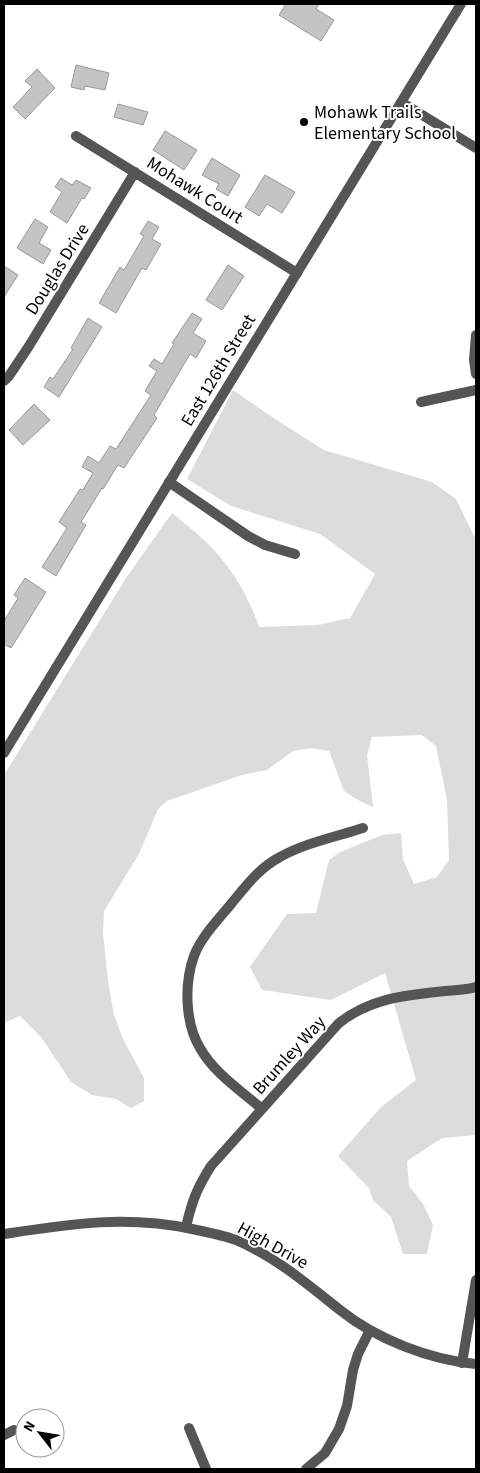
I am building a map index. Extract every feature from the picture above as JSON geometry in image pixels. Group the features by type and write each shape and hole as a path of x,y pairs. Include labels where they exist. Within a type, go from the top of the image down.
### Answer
{"street":[{"name":"East 126th Street","path":"4,753 461,4"},
{"path":"401,102 476,148"},
{"name":"Mohawk Court","path":"76,136 297,273"},
{"name":"Douglas Drive","path":"4,381 29,346 135,172"},
{"path":"476,335 474,360 476,374"},
{"path":"421,402 476,390"},
{"path":"169,482 248,536 265,545 295,554"},
{"path":"262,1109 211,1066 198,1046 188,1015 187,983 194,955 207,933 253,877 267,865 295,850 363,828"},
{"name":"Brumley Way","path":"186,1227 191,1206 202,1180 212,1166 338,1024 366,1006 400,996 476,987"},
{"name":"High Drive","path":"4,1234 61,1225 121,1220 154,1222 186,1227 236,1240 290,1270 341,1311 370,1330 429,1355 462,1363 476,1364"},
{"path":"462,1363 476,1280"},
{"path":"306,1469 325,1453 339,1430 347,1406 353,1370 358,1354 370,1330"},
{"path":"189,1428 206,1469"},
{"path":"4,1435 14,1430"}],"shaded area":[{"path":"233,390 324,450 432,482 456,499 476,540 476,1135 442,1138 407,1161 409,1186 423,1204 433,1225 427,1254 403,1254 391,1217 373,1200 369,1188 338,1156 381,1107 416,1080 385,973 331,1000 262,990 250,967 287,914 316,913 329,860 340,852 382,835 401,833 403,859 414,884 437,877 449,860 447,800 436,746 422,735 372,737 367,755 373,807 344,791 329,751 312,748 293,751 267,770 242,775 167,801 158,809 139,854 104,911 103,933 114,1015 123,1039 144,1078 144,1101 131,1108 116,1099 92,1095 71,1082 41,1037 20,1016 4,1023 4,775 126,578 172,513 201,537 222,559 244,592 259,627 318,625 350,618 375,574 320,534 231,506 187,479"}],"building":[{"path":"286,4 319,4 316,9 334,20 321,41 279,15"},
{"path":"76,65 109,73 105,90 85,86 84,90 71,87"},
{"path":"37,69 55,88 25,119 13,107 32,87 25,81"},
{"path":"118,104 148,112 143,125 114,117"},
{"path":"165,131 197,150 184,170 153,150"},
{"path":"212,158 240,175 228,196 216,189 219,184 202,175"},
{"path":"265,175 295,192 282,213 267,204 259,216 245,207"},
{"path":"61,178 72,185 76,180 91,188 84,199 82,198 67,223 50,212 62,192 55,187"},
{"path":"35,219 48,227 39,243 51,250 43,264 17,248"},
{"path":"148,221 159,227 152,239 161,244 146,270 142,268 116,313 99,303 120,267 124,270 144,236 140,234"},
{"path":"228,265 244,276 222,310 206,300"},
{"path":"4,266 18,275 4,297"},
{"path":"192,313 202,319 193,333 206,341 196,358 190,354 154,415 157,418 124,468 118,465 102,488 81,522 86,525 56,576 42,567 67,528 59,522 80,489 83,490 93,473 82,467 88,456 99,463 110,446 116,449 151,395 145,391 157,371 149,366 154,359 162,364 174,344 172,343"},
{"path":"88,318 102,327 59,397 44,387 50,377 53,379 73,349 71,348"},
{"path":"34,404 50,420 23,445 9,430"},
{"path":"25,578 46,592 11,648 4,644 4,621 18,598 14,595"}],"place":[{"name":"Mohawk Trails Elementary School","path":"304,122"}]}
